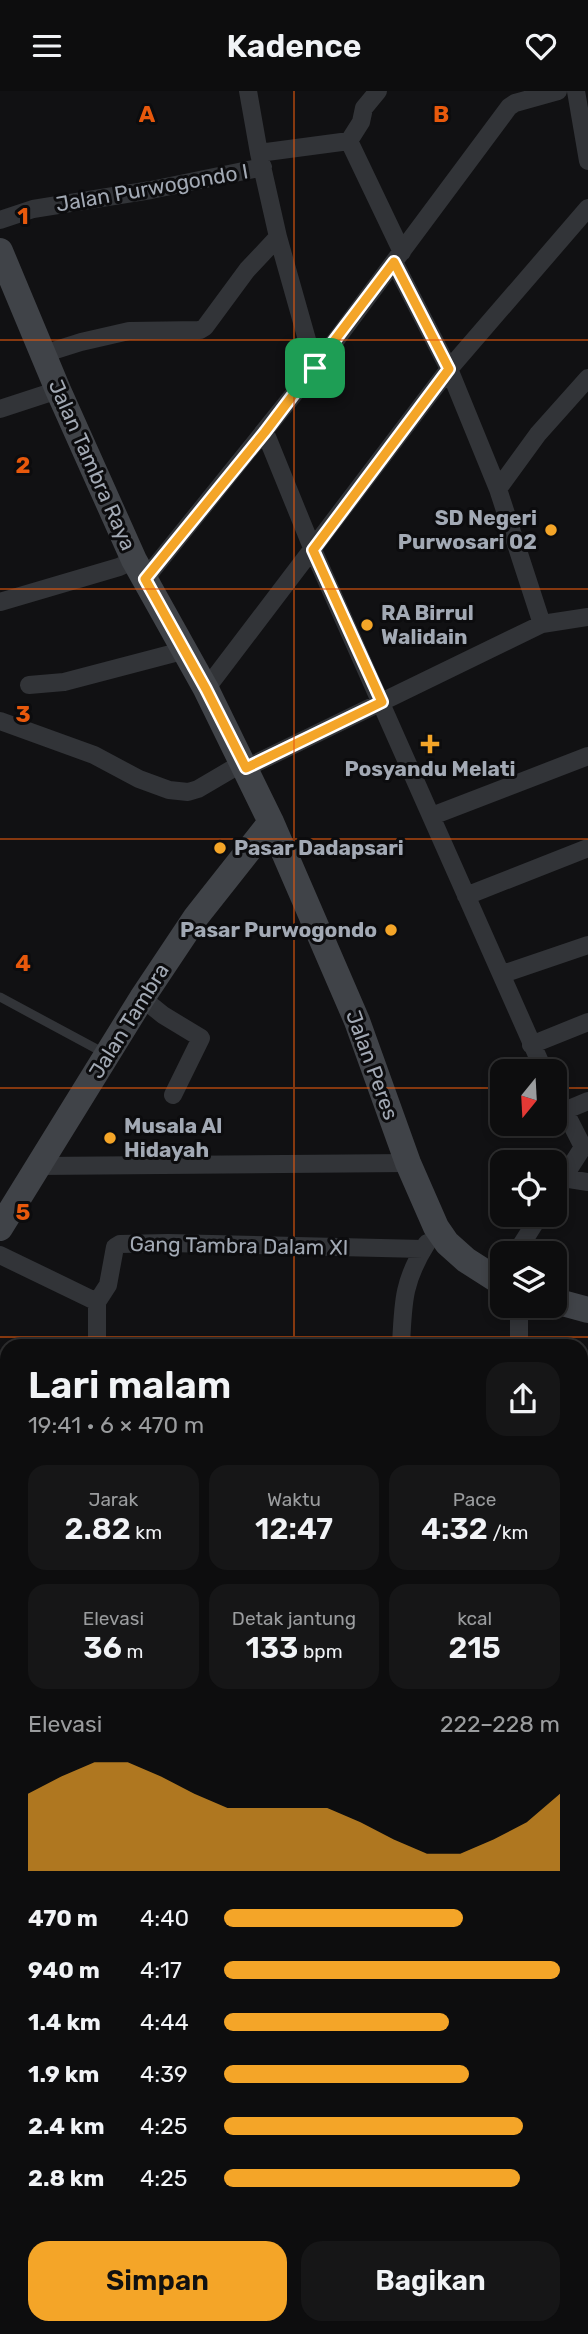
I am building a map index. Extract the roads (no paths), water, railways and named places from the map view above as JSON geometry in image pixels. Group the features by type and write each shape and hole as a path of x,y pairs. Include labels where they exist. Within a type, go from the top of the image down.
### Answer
{"street":[{"path":"248,91 278,237 315,368"},
{"path":"377,91 364,108 361,122 349,141 449,369 498,489 542,624"},
{"path":"0,602 118,567 140,570 265,432 509,107 558,91"},
{"path":"576,91 588,160"},
{"name":"Jalan Purwogondo I","path":"0,220 33,209 151,190 261,160 349,141"},
{"path":"206,689 449,369 588,208"},
{"path":"43,354 129,331 200,330 247,270 278,237"},
{"name":"Jalan Tambra Raya","path":"0,251 58,390 140,570 186,650 245,765 271,823"},
{"path":"498,489 538,434 588,378"},
{"path":"0,409 58,390"},
{"path":"265,432 313,550 503,974 538,1059"},
{"path":"0,721 94,755 139,779 169,790 188,792 542,624 588,617"},
{"path":"29,685 64,682 186,650"},
{"path":"432,816 588,756"},
{"name":"Jalan Tambra","path":"0,1228 142,998 196,917 271,823"},
{"name":"Jalan Peres","path":"271,823 357,1021 408,1163 430,1238 447,1243 466,1260 490,1274"},
{"path":"466,895 588,848"},
{"path":"503,974 588,945"},
{"path":"142,998 163,1015 201,1038 173,1095"},
{"path":"531,1045 588,1022"},
{"path":"567,1110 588,1101"},
{"path":"567,1116 585,1147 567,1173"},
{"path":"39,1166 408,1163"},
{"path":"567,1184 588,1182"},
{"path":"401,1339 403,1296 413,1267 430,1238"},
{"name":"Gang Tambra Dalam XI","path":"97,1302 108,1285 115,1247 120,1244 430,1238"},
{"path":"0,1255 97,1302 97,1339"},
{"path":"567,1304 588,1310"},
{"path":"519,1318 519,1339"}],"lane":[{"path":"0,997 107,1055"}],"place":[{"name":"SD Negeri Purwosari 02","path":"551,530"},
{"name":"RA Birrul Walidain","path":"367,625"},
{"name":"Posyandu Melati","path":"430,744"},
{"name":"Pasar Dadapsari","path":"220,848"},
{"name":"Pasar Purwogondo","path":"391,930"},
{"name":"Musala Al Hidayah","path":"110,1138"}]}
